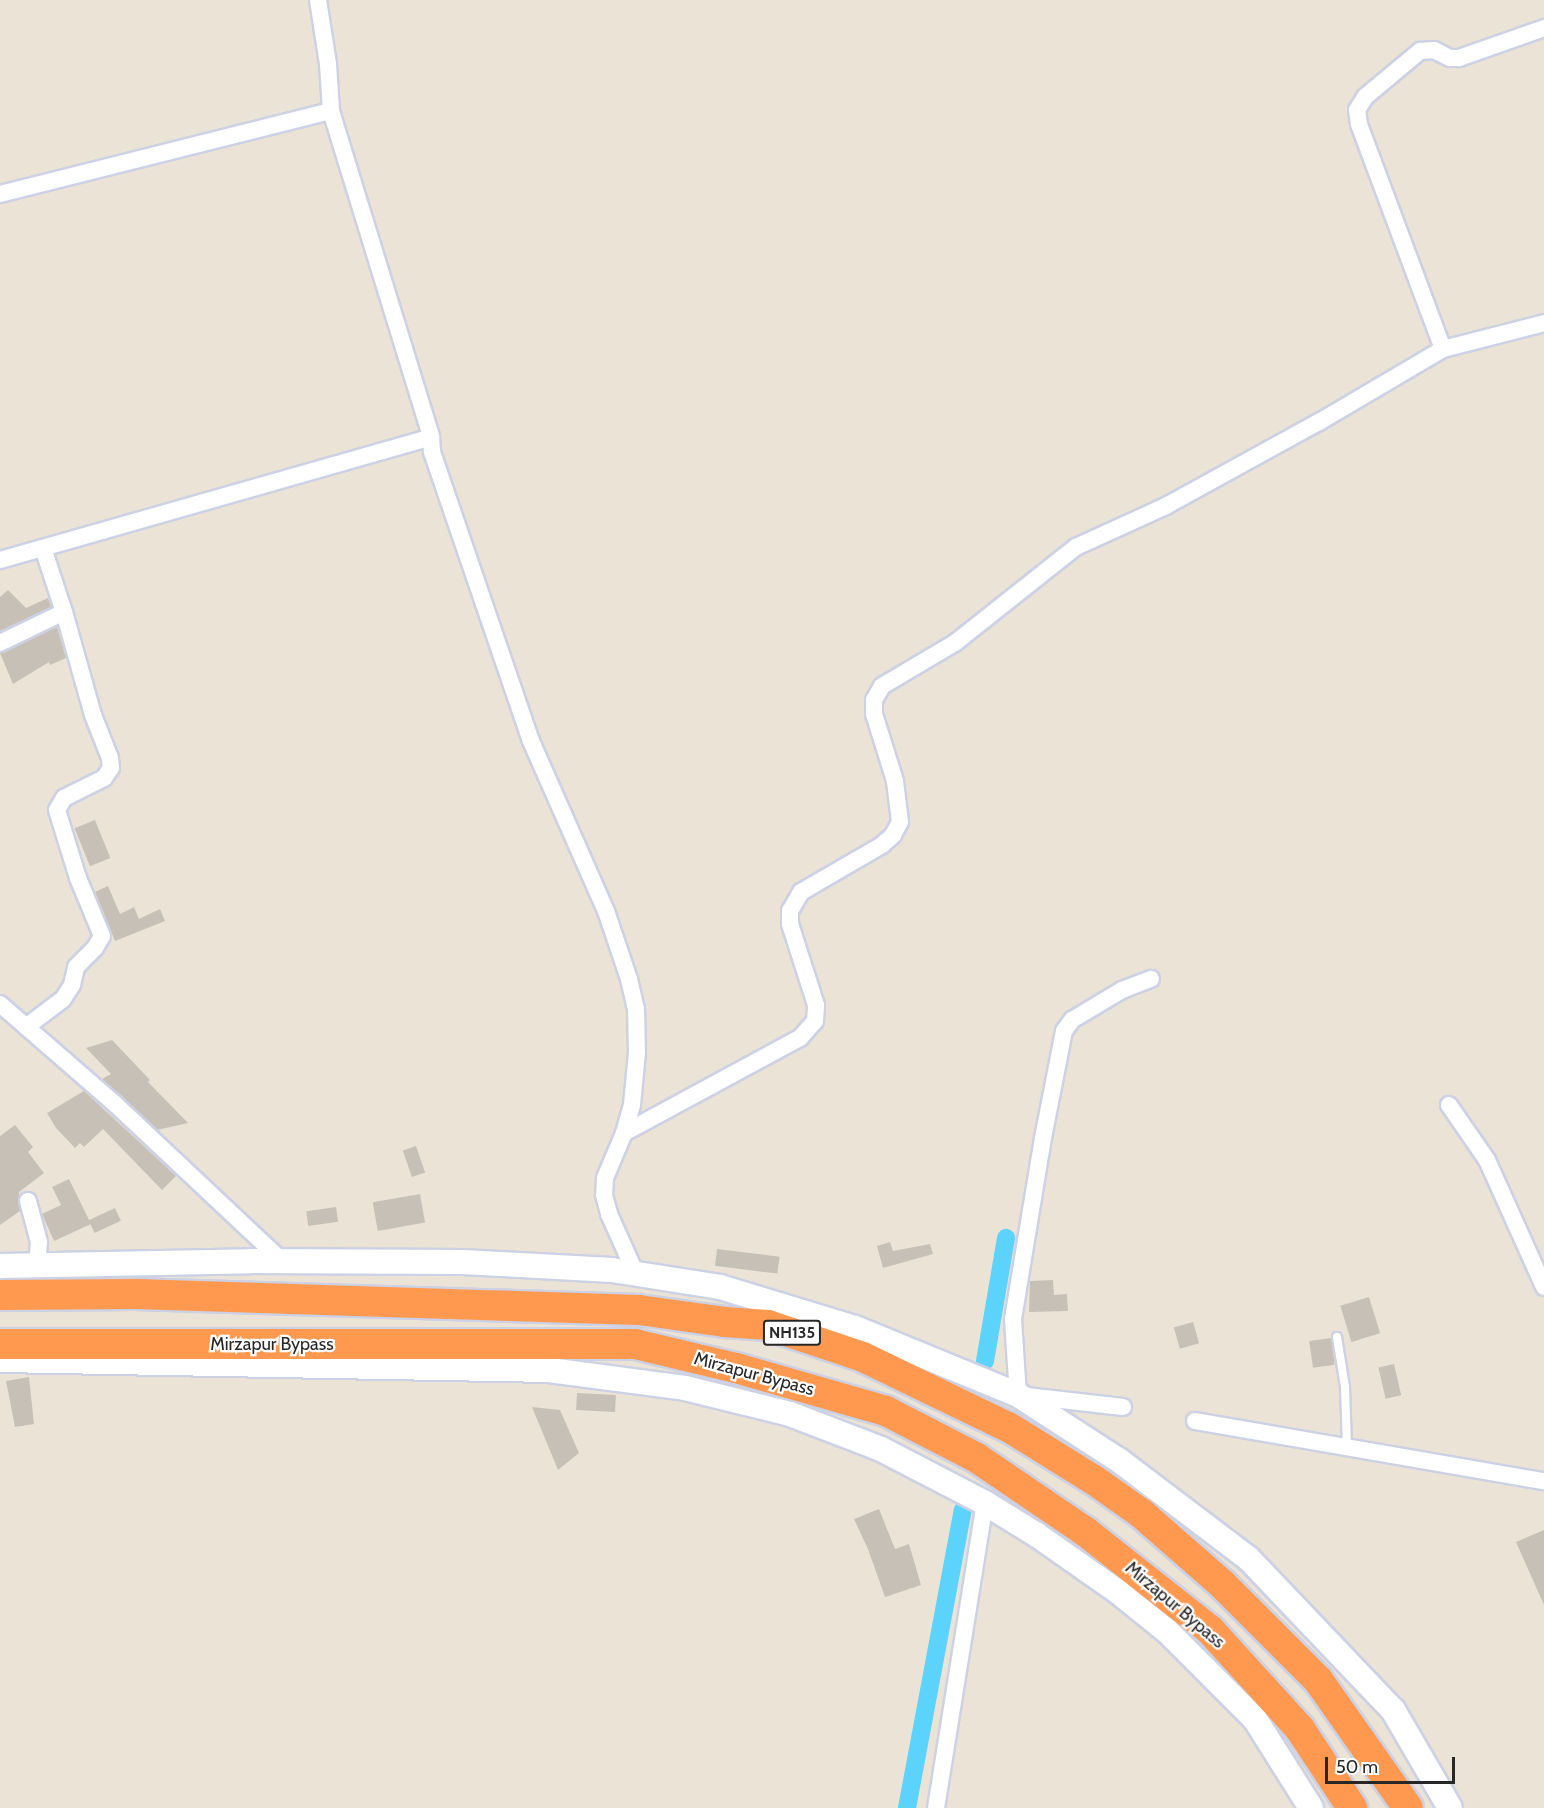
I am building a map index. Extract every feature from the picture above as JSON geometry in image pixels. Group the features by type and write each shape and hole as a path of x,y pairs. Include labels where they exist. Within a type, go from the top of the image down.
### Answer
{"highway":[{"name":"NH135","path":"0,1295 136,1294 639,1310 724,1322 768,1325 863,1357 1010,1428 1094,1480 1142,1514 1223,1585 1318,1680 1408,1808"},
{"name":"Mirzapur Bypass","path":"0,1344 636,1344 736,1368 886,1411 987,1465 1086,1532 1210,1630 1300,1729 1352,1808"}],"street":[{"path":"318,0 328,64 332,111 431,437 432,452 531,741 606,911 624,959 636,1009 637,1052 632,1105 624,1133 605,1178 604,1195 609,1214 636,1274"},
{"path":"1443,349 1359,124 1358,110 1365,97 1420,51 1434,50 1450,58 1459,58 1544,28"},
{"path":"0,194 332,111"},
{"path":"624,1133 800,1038 815,1021 816,1005 790,924 790,910 801,892 882,845 893,835 900,822 895,781 874,714 874,700 882,686 956,642 1076,547 1166,506 1319,422 1443,349 1544,323"},
{"path":"0,560 431,437"},
{"path":"26,1027 63,999 72,985 76,967 95,948 102,936 78,878 57,810 64,798 104,778 111,768 43,548"},
{"path":"0,643 64,612"},
{"path":"1018,1395 1013,1319 1061,1040 1072,1020 1122,990 1151,979"},
{"path":"0,1004 116,1104 275,1255"},
{"path":"1449,1105 1487,1160 1544,1287"},
{"path":"28,1201 39,1242 37,1266"},
{"path":"0,1266 127,1264 275,1255 612,1270 720,1287 855,1328 1018,1395 1120,1461 1248,1558 1393,1710 1450,1808"},
{"path":"0,1360 549,1370 685,1388 790,1414 880,1449 985,1503 1037,1535 1167,1630 1255,1719 1311,1808"},
{"path":"1018,1395 1123,1407"},
{"path":"1195,1421 1544,1481"},
{"path":"936,1808 985,1503"}],"lane":[{"path":"1337,1337 1345,1387 1347,1447"}],"building":[{"path":"8,590 26,608 48,598 51,607 0,631 0,597"},
{"path":"57,627 66,658 50,665 49,662 13,684 0,653"},
{"path":"95,820 110,858 90,866 75,828"},
{"path":"108,886 120,914 134,907 139,919 160,909 165,921 115,941 95,892"},
{"path":"112,1040 150,1080 148,1082 188,1123 157,1130 102,1079 111,1074 86,1048"},
{"path":"84,1091 176,1176 162,1190 103,1129 84,1147 80,1143 75,1148 56,1128 47,1113"},
{"path":"15,1125 33,1147 28,1152 44,1173 19,1192 20,1211 0,1225 0,1136"},
{"path":"416,1146 425,1172 412,1177 403,1151"},
{"path":"69,1179 91,1224 54,1241 42,1214 61,1205 52,1187"},
{"path":"420,1194 425,1223 378,1231 373,1202"},
{"path":"336,1207 338,1222 308,1226 306,1211"},
{"path":"115,1208 121,1221 95,1233 89,1220"},
{"path":"890,1242 893,1251 930,1244 933,1254 883,1268 877,1246"},
{"path":"717,1249 780,1257 777,1274 715,1266"},
{"path":"1053,1280 1054,1295 1067,1294 1068,1311 1029,1312 1030,1281"},
{"path":"1369,1297 1380,1333 1351,1342 1340,1306"},
{"path":"1193,1322 1199,1343 1180,1349 1174,1328"},
{"path":"1331,1338 1335,1365 1313,1368 1309,1341"},
{"path":"1394,1364 1401,1395 1386,1399 1378,1368"},
{"path":"29,1377 34,1424 15,1427 6,1381"},
{"path":"577,1393 616,1395 615,1412 576,1410"},
{"path":"532,1407 560,1410 579,1453 558,1470"},
{"path":"879,1509 895,1549 909,1544 921,1585 885,1597 868,1549 854,1519"},
{"path":"1544,1530 1544,1605 1516,1542"}],"waterway":[{"path":"985,1361 1006,1238"},
{"path":"907,1808 963,1510"}]}
